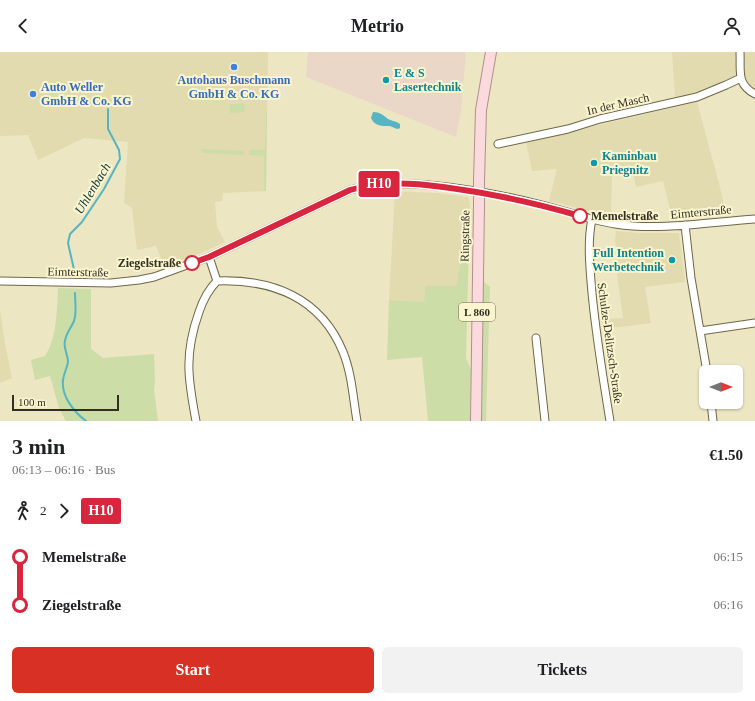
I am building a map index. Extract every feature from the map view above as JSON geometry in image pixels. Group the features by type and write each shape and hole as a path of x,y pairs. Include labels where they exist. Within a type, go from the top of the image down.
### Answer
{"main road":[{"name":"Ringstraße","path":"476,421 481,110 491,52"}],"street":[{"path":"740,52 742,84 747,90 755,94"},
{"name":"In der Masch","path":"498,144 568,129 600,119 697,97 741,78"},
{"name":"Eimterstraße","path":"0,281 130,282 168,272 209,257 350,190 371,185 422,185 494,194 617,224 640,226 686,225 755,219"},
{"name":"Schulze-Delitzsch-Straße","path":"592,219 590,229 590,245 592,296 596,339 610,421"},
{"path":"686,225 691,278 706,365"},
{"path":"209,257 217,281"},
{"path":"196,421 190,390 188,366 191,337 203,300 210,288 217,281 240,281 272,286 294,296 323,319 337,340 345,358 351,381 357,421"},
{"path":"700,331 755,323"},
{"path":"536,338 545,421"},
{"path":"712,409 713,421"}],"shaded area":[{"path":"0,52 268,52 266,191 223,193 222,201 215,202 217,227 225,242 204,252 164,266 156,246 137,250 132,208 124,203 128,142 84,138 38,160 28,135 0,136"},
{"path":"308,52 464,52 466,54 461,111 456,137 306,77"},
{"path":"672,52 755,52 755,88 734,79 693,94 675,97"},
{"path":"697,102 726,214 672,218 663,181 636,187 632,169 612,173 611,216 549,201 557,169 532,171 526,142"},
{"path":"395,191 437,193 468,197 470,203 456,286 425,286 424,302 389,300"},
{"path":"616,231 638,233 679,233 685,282 645,287 651,323 602,328 601,319 623,318 615,260 619,259 615,241"},
{"path":"0,310 12,378 0,383"}],"green space":[{"path":"230,104 244,104 245,112 230,113"},
{"path":"266,113 266,191 264,191 264,156 249,155 249,150 265,150"},
{"path":"202,149 244,151 244,155 202,153"},
{"path":"470,203 466,358 471,370 470,421 428,421 422,357 387,360 389,300 424,302 425,286 456,286"},
{"path":"483,281 490,287 486,421 480,421"},
{"path":"58,288 91,289 91,349 103,358 154,354 154,390 158,421 66,421 59,408 50,376 35,380 31,360 45,356 52,341 56,324"}],"water":[{"path":"373,112 380,113 388,119 400,124 400,128 397,129 390,126 380,126 376,124 371,118"}],"waterway":[{"name":"Uhlenbach","path":"75,274 68,243 70,234 82,222 104,189 120,159 119,150 108,129 108,109"},
{"name":"Uhlenbach","path":"75,293 75,318 66,335 65,349 68,362 63,377 63,386 69,403 86,421"}],"bus line":[{"name":"H10","path":"192,263 209,257 350,190 371,185 422,185 494,194 543,205 580,216"}],"place":[{"name":"Autohaus Buschmann GmbH & Co. KG","path":"234,67"},
{"name":"E & S Lasertechnik","path":"386,80"},
{"name":"Auto Weller GmbH & Co. KG","path":"33,94"},
{"name":"Kaminbau Priegnitz","path":"594,163"},
{"name":"Memelstraße","path":"580,216"},
{"name":"Full Intention Werbetechnik","path":"672,260"},
{"name":"Ziegelstraße","path":"192,263"}]}
